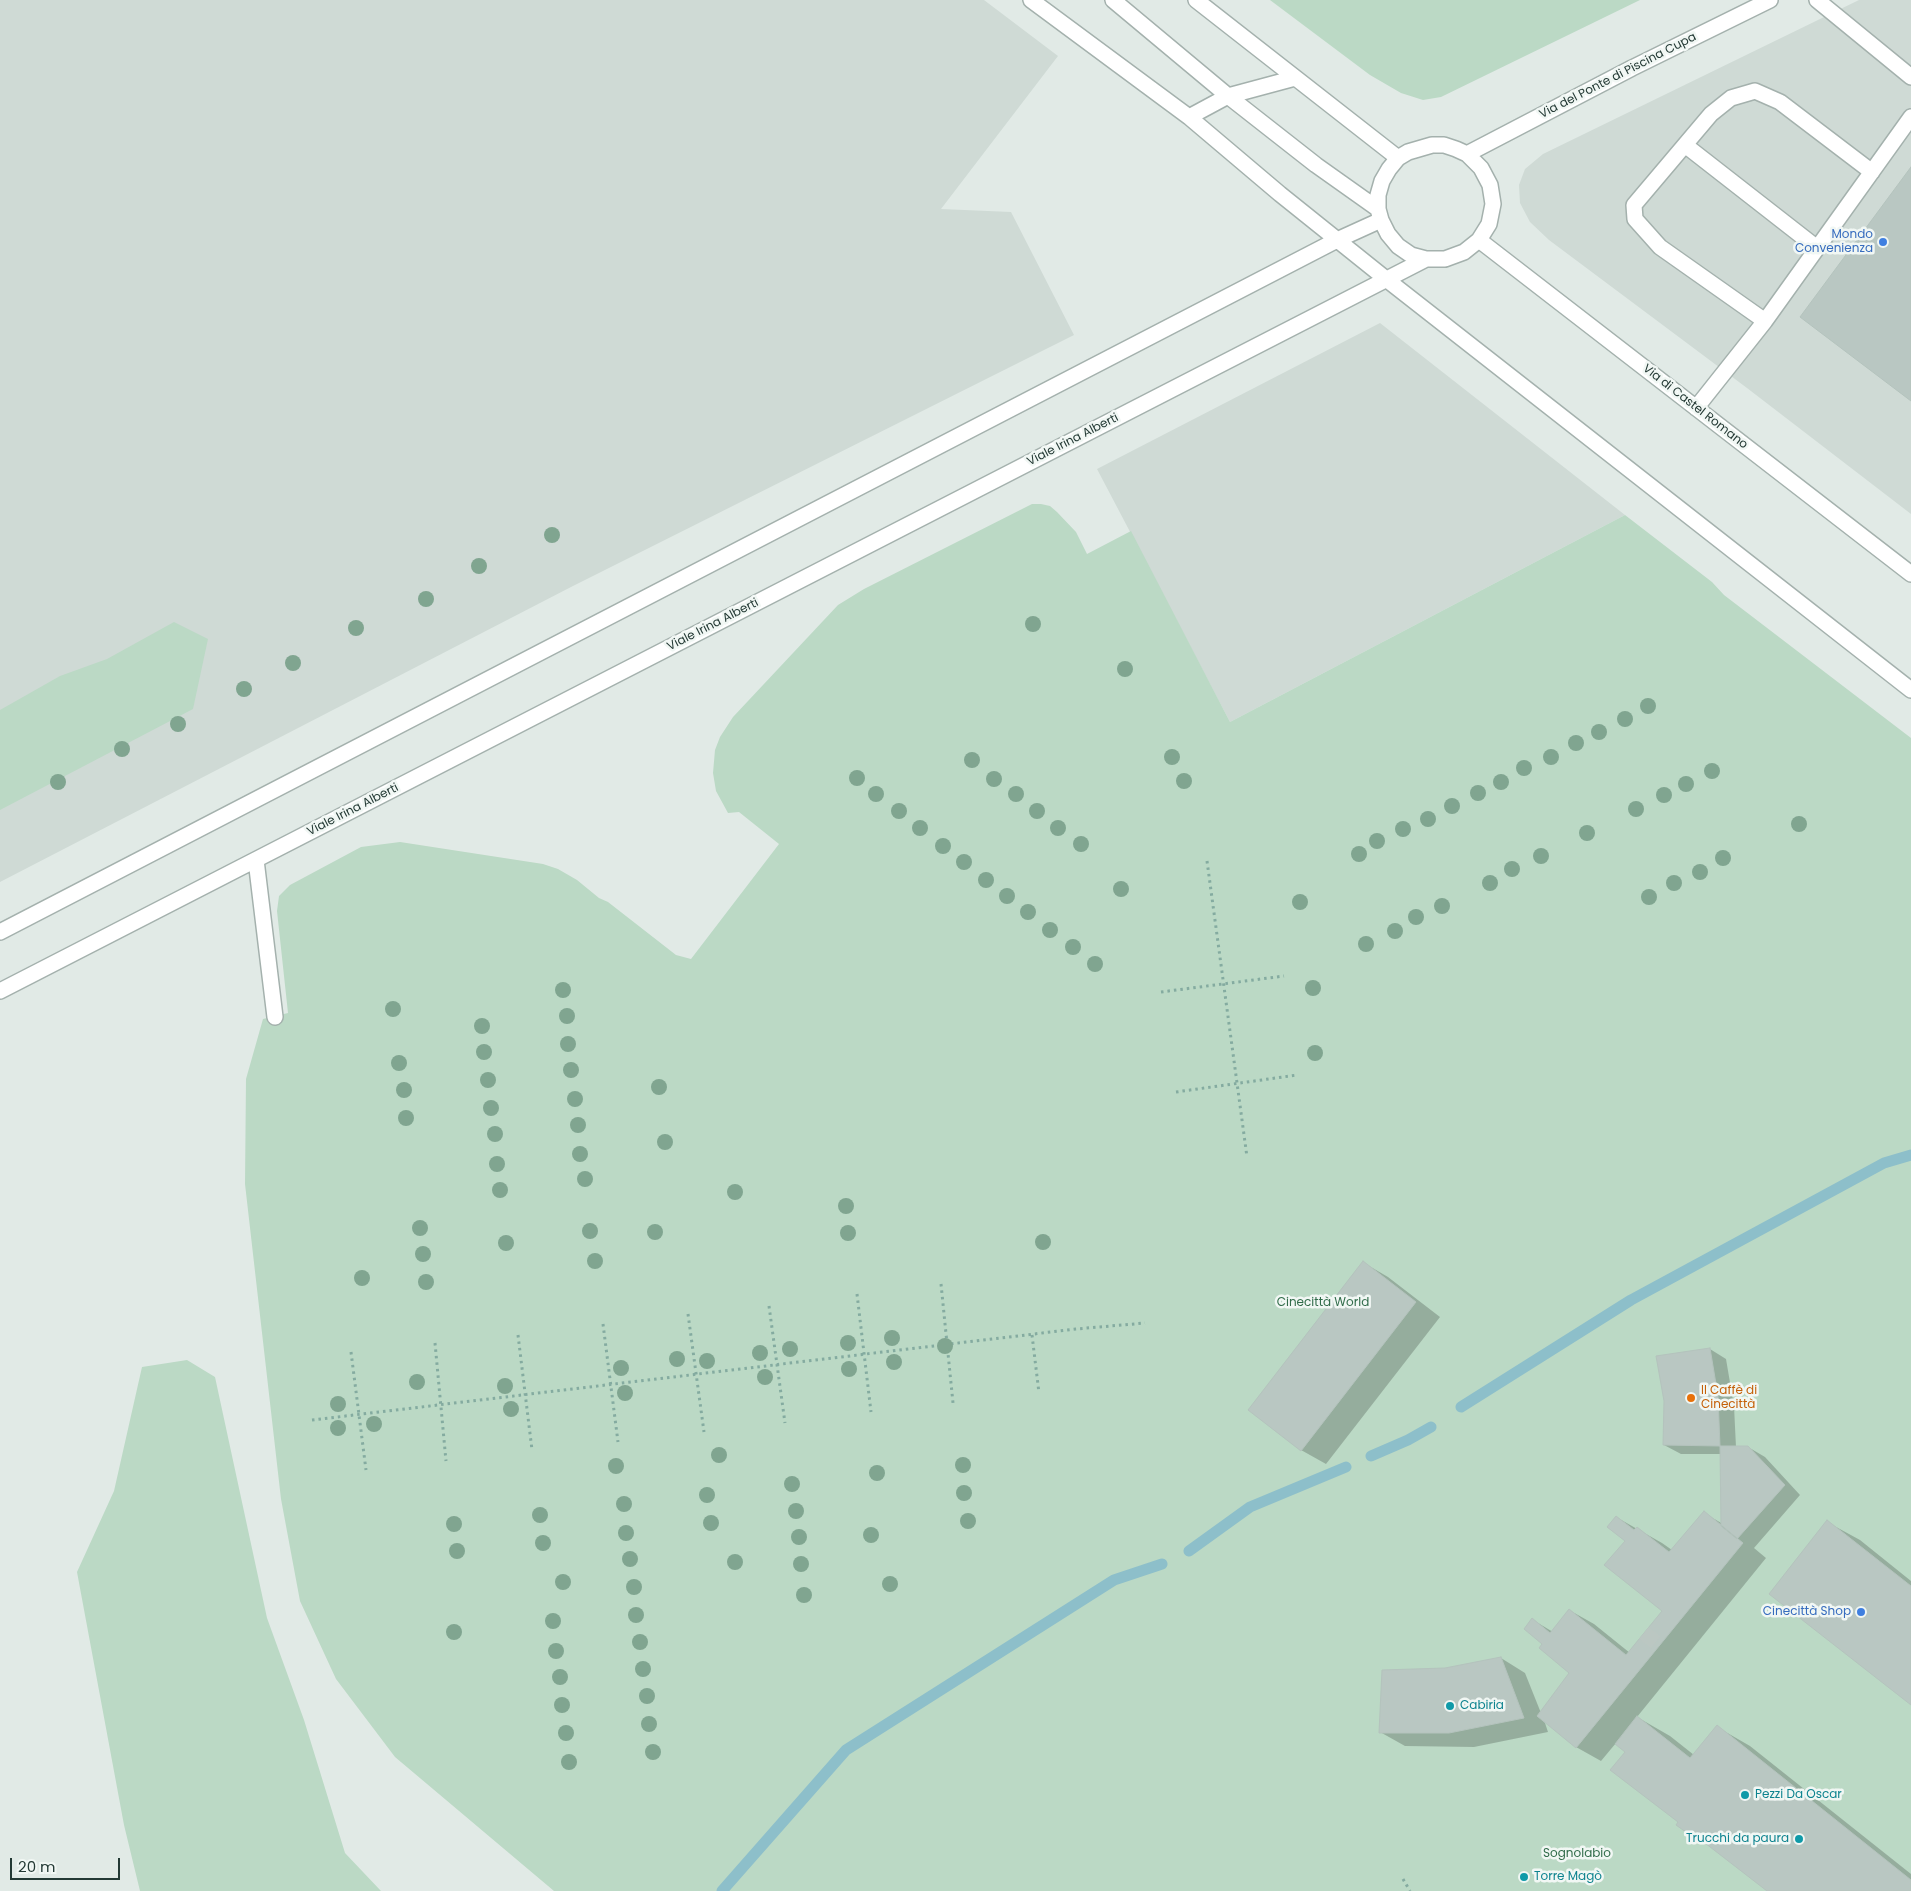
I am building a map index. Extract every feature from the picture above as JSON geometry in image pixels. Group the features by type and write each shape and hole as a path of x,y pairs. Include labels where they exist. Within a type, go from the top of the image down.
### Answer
{"street":[{"path":"1030,0 1189,117 1280,194 1386,279 1911,690"},
{"path":"1113,0 1228,96 1380,214"},
{"path":"1196,0 1398,158"},
{"name":"Via del Ponte di Piscina Cupa","path":"1467,154 1632,68 1770,0"},
{"path":"1817,0 1911,77"},
{"path":"1189,117 1228,96 1295,78"},
{"path":"1765,321 1660,247 1635,219 1634,205 1711,114 1731,98 1755,91 1780,102 1872,172"},
{"path":"1696,408 1765,321 1911,118"},
{"path":"1444,145 1467,154 1481,168 1490,185 1493,204 1489,224 1479,240 1464,252 1445,259 1426,259 1411,255 1398,246 1388,234 1380,214 1378,195 1382,181 1398,158 1420,147 1444,145"},
{"path":"1685,145 1817,248"},
{"path":"0,932 1337,240 1380,214"},
{"name":"Via di Castel Romano","path":"1479,240 1911,574"},
{"name":"Viale Irina Alberti","path":"0,991 1426,259"},
{"path":"256,860 275,1017"}],"path":[{"path":"1207,861 1248,1157"},
{"path":"1161,992 1284,976"},
{"path":"1176,1092 1297,1076"},
{"path":"940,1284 953,1403"},
{"path":"857,1294 871,1412"},
{"path":"769,1306 785,1423"},
{"path":"688,1314 704,1432"},
{"path":"312,1420 1144,1323"},
{"path":"603,1324 618,1442"},
{"path":"518,1335 532,1450"},
{"path":"1032,1335 1039,1393"},
{"path":"435,1343 446,1461"},
{"path":"351,1352 366,1470"},
{"path":"1402,1879 1410,1891"}],"shaded area":[{"path":"0,0 984,0 1058,56 941,209 1011,212 1074,335 571,587 0,882"},
{"path":"1859,0 1911,0 1911,514 1549,240 1530,222 1520,203 1519,185 1525,169 1543,154"},
{"path":"1380,323 1625,515 1230,722 1097,469"}],"green space":[{"path":"1270,0 1640,0 1441,97 1423,100 1401,93 1370,75"},
{"name":"Cinecittà World","path":"1032,504 1050,506 1057,512 1076,532 1087,554 1131,531 1230,722 1625,515 1712,582 1724,595 1911,738 1911,1891 554,1891 395,1757 336,1679 300,1601 281,1499 245,1184 246,1079 263,1019 288,1013 277,911 279,896 290,885 361,847 400,842 543,864 558,869 577,880 599,898 608,902 676,955 691,959 779,844 739,812 728,813 716,791 713,773 715,750 720,737 733,717 838,605 864,589"},
{"path":"174,622 208,639 193,709 0,810 0,710 60,676 107,659"},
{"path":"187,1360 215,1377 267,1618 304,1720 345,1853 381,1891 140,1891 124,1825 77,1572 114,1491 142,1367"}],"building":[{"name":"Mondo Convenienza","path":"1911,167 1911,401 1800,317"},
{"path":"1363,1261 1416,1302 1301,1451 1248,1410"},
{"name":"Il Caffè di Cinecittà","path":"1710,1348 1718,1396 1720,1446 1663,1445 1664,1401 1656,1356"},
{"path":"1720,1446 1748,1446 1785,1485 1737,1539 1721,1526"},
{"path":"1704,1511 1743,1543 1576,1748 1537,1716 1569,1673 1539,1648 1542,1644 1524,1629 1532,1618 1550,1633 1569,1609 1626,1655 1662,1611 1604,1565 1625,1541 1607,1527 1616,1516 1634,1530 1637,1527 1669,1552"},
{"path":"1827,1520 1911,1586 1911,1705 1769,1594"},
{"name":"Cabiria","path":"1501,1657 1524,1718 1449,1733 1379,1733 1382,1670 1445,1668"},
{"path":"1637,1716 1690,1758 1717,1725 1911,1880 1911,1891 1767,1891 1692,1833 1690,1835 1676,1825 1678,1822 1610,1770 1625,1752 1615,1744"}],"waterway":[{"path":"1461,1407 1631,1300 1884,1163 1911,1155"},
{"path":"1371,1456 1408,1440 1431,1427"},
{"path":"1189,1551 1250,1507 1346,1467"},
{"path":"722,1891 846,1750 1114,1580 1162,1564"}],"tunnel":[{"path":"1644,1633 1659,1645"}],"place":[{"name":"Mondo Convenienza","path":"1883,242"},
{"name":"Il Caffè di Cinecittà","path":"1691,1398"},
{"name":"Cinecittà Shop","path":"1861,1612"},
{"name":"Cabiria","path":"1450,1706"},
{"name":"Pezzi Da Oscar","path":"1745,1795"},
{"name":"Trucchi da paura","path":"1799,1839"},
{"name":"Torre Magò","path":"1524,1877"}],"park label":[{"name":"Sognolabio","path":"1577,1854"}]}
